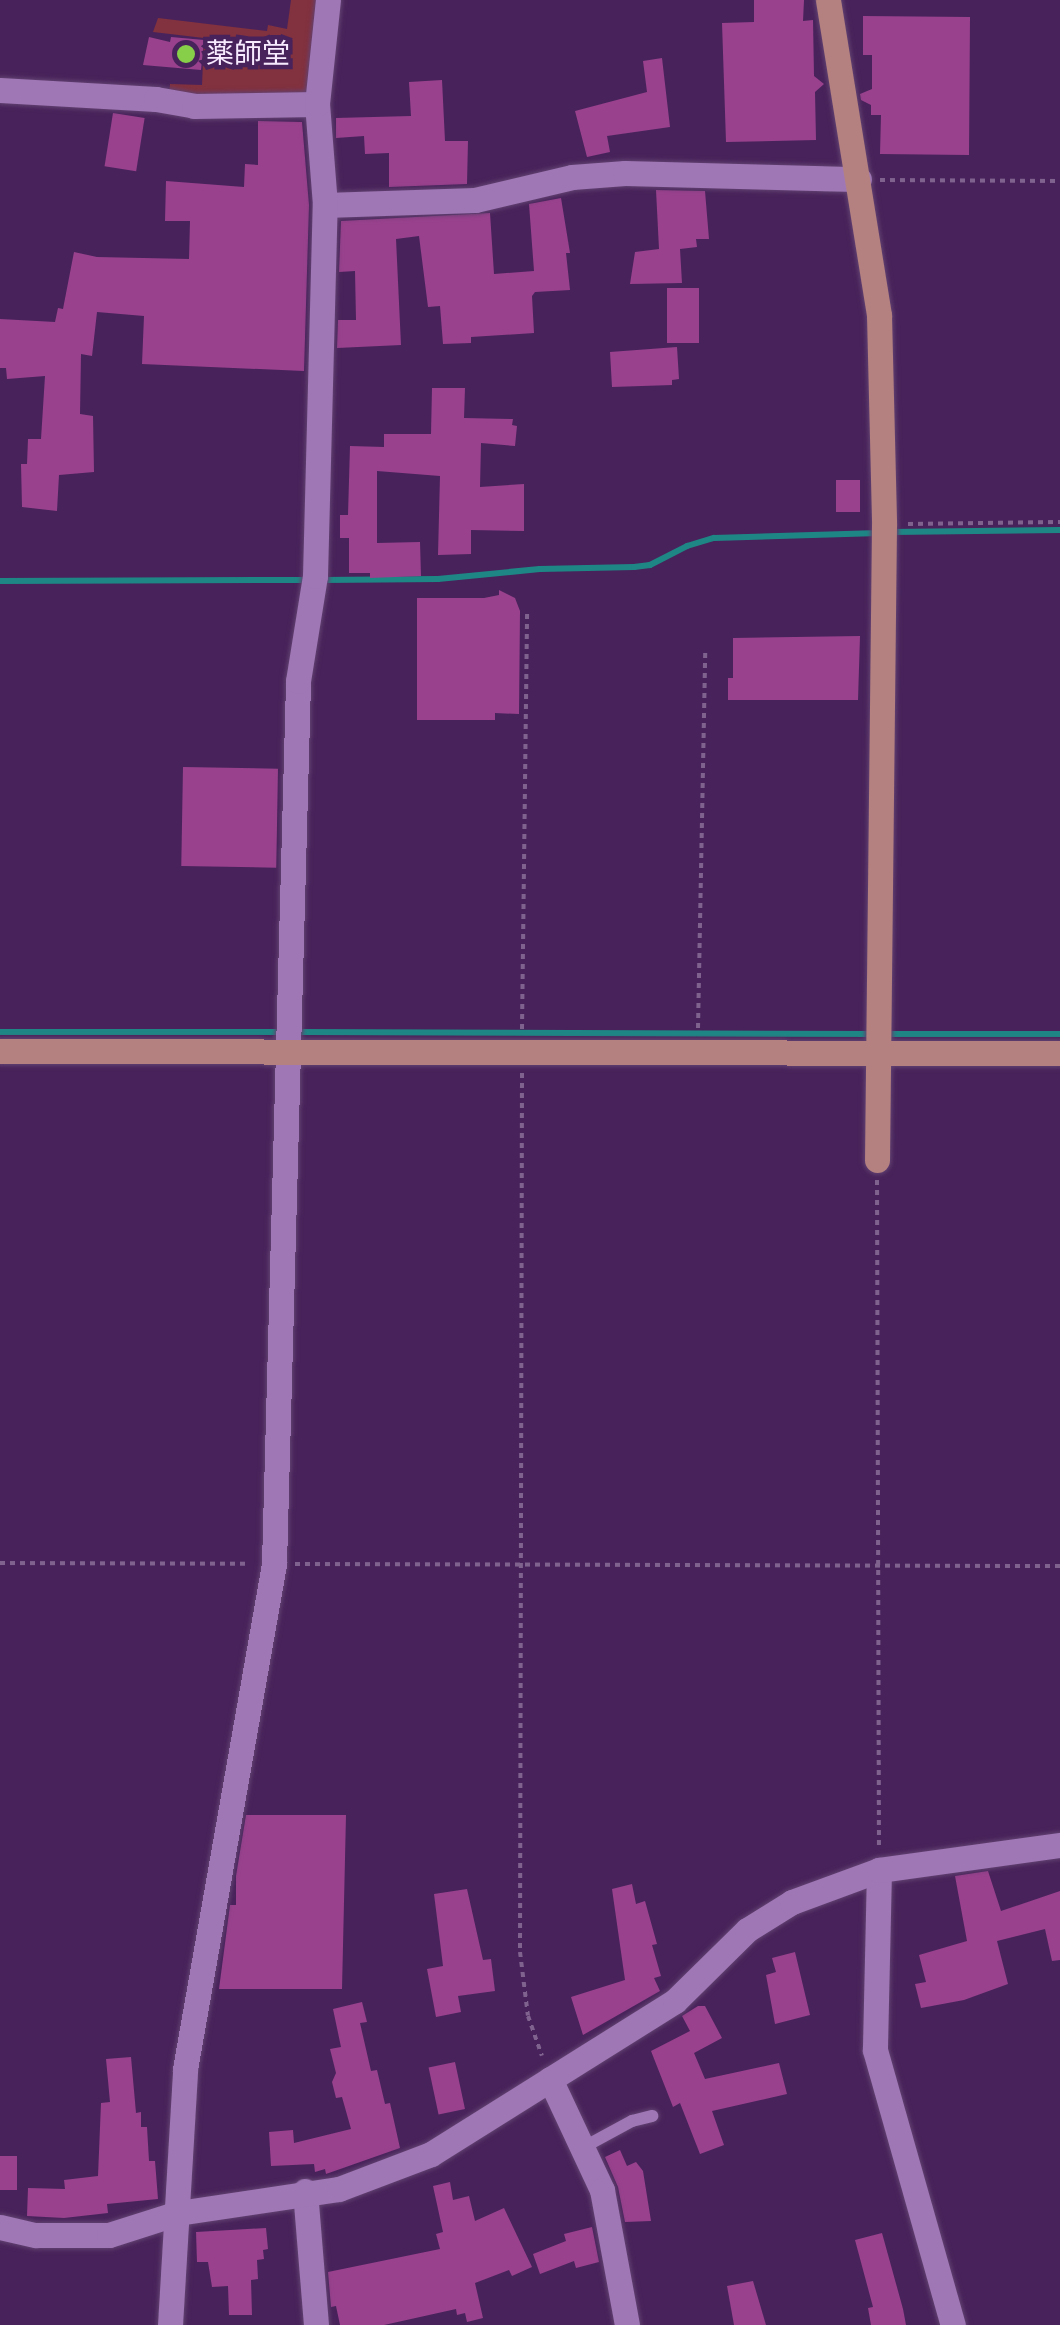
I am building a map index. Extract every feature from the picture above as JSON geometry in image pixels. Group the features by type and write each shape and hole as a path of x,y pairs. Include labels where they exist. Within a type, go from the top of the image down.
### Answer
{"street":[{"path":"170,2325 185,2069 274,1564 298,680 315,576 326,205 317,104 328,0"},
{"path":"828,0 879,315 884,525 877,1160"},
{"path":"0,90 156,99 194,106 317,104"},
{"path":"326,205 475,200 572,177 625,173 859,180"},
{"path":"0,1050 1060,1054"},
{"path":"0,2227 36,2235 109,2235 178,2213 305,2191 339,2189 430,2154 675,2000 747,1930 792,1902 879,1870 1060,1845"},
{"path":"879,1870 875,2050 953,2325"},
{"path":"550,2079 602,2190 626,2325"},
{"path":"305,2191 316,2325"}],"lane":[{"path":"584,2146 632,2121 652,2116"}],"path":[{"path":"859,180 1060,181"},
{"path":"884,525 1060,522"},
{"path":"527,609 520,1952 528,2016 550,2079"},
{"path":"698,1052 706,648"},
{"path":"877,1160 879,1870"},
{"path":"0,1563 1060,1566"}],"shaded area":[{"path":"291,0 321,0 309,93 169,95 170,84 202,85 204,38 153,32 158,18 267,31 268,25 287,29"}],"building":[{"path":"754,0 804,0 803,21 813,20 814,76 824,84 815,92 816,140 726,142 722,23 754,22"},
{"path":"863,16 970,17 969,155 880,154 881,115 871,115 871,105 861,100 860,94 872,89 872,55 863,55"},
{"name":"薬師堂","path":"149,37 170,42 171,37 204,40 201,70 143,65"},
{"path":"662,58 670,127 607,136 610,152 587,157 575,111 647,92 643,61"},
{"path":"442,80 445,141 468,141 467,184 389,187 389,153 365,154 364,136 336,138 336,118 411,116 409,82"},
{"path":"113,113 145,118 136,171 105,166"},
{"path":"258,121 302,122 309,205 304,371 142,364 144,316 97,312 92,356 81,354 80,414 93,416 94,472 59,475 57,511 22,507 21,464 27,464 28,439 41,439 45,376 7,379 6,368 0,368 0,319 55,322 58,308 63,309 74,252 97,257 189,259 190,221 165,221 166,181 244,187 245,164 258,165"},
{"path":"656,190 705,191 709,239 696,239 697,247 680,249 682,283 630,284 635,252 659,249"},
{"path":"561,198 570,253 566,253 570,290 535,292 534,333 471,337 471,343 443,344 440,306 428,307 419,236 396,239 401,345 337,348 338,320 356,320 355,271 339,272 341,221 490,213 494,274 534,271 529,204"},
{"path":"667,288 699,288 699,343 667,343"},
{"path":"677,347 679,379 672,380 672,385 612,387 610,352"},
{"path":"432,388 465,388 464,418 513,419 512,425 517,426 515,446 481,443 480,487 524,484 524,531 471,530 471,554 438,555 440,476 377,471 377,543 420,542 421,576 370,578 370,573 349,573 349,538 340,538 340,515 348,515 350,446 384,447 384,434 431,434"},
{"path":"836,480 860,480 860,512 836,512"},
{"path":"499,590 515,598 520,611 519,714 495,713 495,720 417,720 417,598 484,598 499,595"},
{"path":"860,636 858,700 728,700 728,678 733,678 733,638"},
{"path":"183,767 278,769 276,868 181,866"},
{"path":"246,1815 346,1815 342,1989 219,1989 230,1905 236,1905 236,1876"},
{"path":"988,1871 1001,1911 1060,1891 1060,1960 1052,1961 1045,1929 997,1941 1008,1984 964,2000 921,2008 915,1984 926,1982 919,1955 967,1941 955,1876"},
{"path":"632,1884 636,1904 645,1901 657,1944 652,1945 661,1976 654,1978 660,1991 583,2035 571,1997 625,1980 612,1889"},
{"path":"467,1889 483,1960 491,1959 495,1991 458,1996 461,2012 436,2017 427,1969 443,1966 434,1894"},
{"path":"795,1952 810,2015 775,2024 766,1975 776,1972 772,1958"},
{"path":"362,2002 367,2022 360,2023 371,2071 377,2070 385,2104 390,2103 400,2148 326,2174 325,2169 315,2172 314,2164 271,2166 269,2132 293,2130 294,2143 351,2129 342,2097 336,2098 332,2082 336,2073 330,2049 341,2047 333,2009"},
{"path":"705,2006 722,2038 694,2053 705,2079 779,2063 787,2094 712,2111 724,2145 700,2154 680,2103 673,2107 651,2051 690,2031 682,2016"},
{"path":"131,2057 136,2113 141,2112 141,2127 147,2127 149,2161 155,2161 158,2199 107,2204 108,2213 64,2218 27,2216 28,2188 65,2189 64,2180 98,2176 101,2103 110,2102 106,2059"},
{"path":"455,2062 465,2109 439,2115 429,2068"},
{"path":"620,2150 627,2166 636,2162 643,2171 651,2221 625,2222 618,2187 605,2157"},
{"path":"0,2156 17,2156 17,2190 0,2190"},
{"path":"450,2182 453,2200 469,2196 475,2221 504,2208 532,2267 512,2276 509,2270 475,2283 483,2318 467,2322 465,2313 457,2315 456,2309 384,2325 340,2325 336,2306 331,2307 328,2272 440,2249 436,2234 443,2232 433,2186"},
{"path":"592,2227 599,2262 576,2268 574,2261 540,2274 533,2254 566,2241 564,2234"},
{"path":"266,2228 268,2249 263,2250 264,2259 257,2260 258,2279 251,2280 252,2315 229,2315 228,2286 212,2287 208,2262 197,2262 196,2232"},
{"path":"882,2233 906,2325 871,2325 868,2308 873,2307 855,2240"},
{"path":"753,2281 766,2325 734,2325 727,2286"}],"waterway":[{"path":"891,532 1060,530"},
{"path":"323,580 438,579 540,569 634,567 650,565 687,546 714,538 879,533"},
{"path":"0,581 310,580"},
{"path":"0,1032 284,1032"},
{"path":"296,1032 874,1034"},
{"path":"886,1034 1060,1034"}],"place":[{"name":"薬師堂","path":"186,54"}]}
